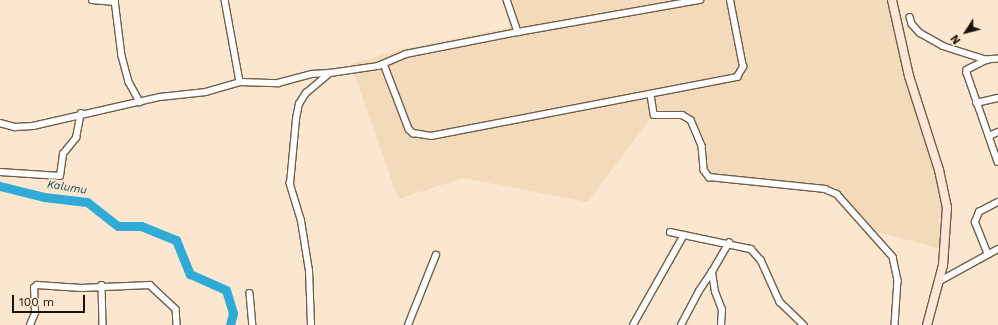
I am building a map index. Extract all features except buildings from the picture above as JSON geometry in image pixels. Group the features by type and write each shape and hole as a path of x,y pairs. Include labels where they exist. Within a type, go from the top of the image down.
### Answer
{"street":[{"path":"92,0 115,1 122,56 129,82 140,102"},
{"path":"225,0 240,82"},
{"path":"507,0 518,32"},
{"path":"0,123 15,127 24,127 140,102 206,92 240,82 278,83 312,74 352,72 384,64 406,54 518,32 700,0"},
{"path":"384,64 406,125 411,131 427,136 650,95 740,74 743,68 730,0"},
{"path":"892,0 908,76 939,170 946,202 945,250 940,282 927,325"},
{"path":"910,17 912,24 920,33 943,46 987,60 998,59"},
{"path":"987,60 967,72 976,102 998,162"},
{"path":"311,325 309,271 290,177 299,104 312,86 330,73"},
{"path":"650,95 654,115 682,115 691,120 702,146 704,170 709,177 819,188 836,194 893,257 898,280 895,325"},
{"path":"976,102 998,98"},
{"path":"0,172 60,176 62,154 76,138 81,114"},
{"path":"988,136 998,132"},
{"path":"988,255 975,222 979,212 998,202"},
{"path":"670,232 729,243 753,251 761,260 780,302 804,325"},
{"path":"633,325 684,235"},
{"path":"681,325 699,291 729,243"},
{"path":"940,282 998,249"},
{"path":"408,325 436,255"},
{"path":"712,272 715,292 722,310 721,325"},
{"path":"30,325 35,313 34,288 37,285 81,288 102,285 151,285 176,310 177,325"},
{"path":"102,285 103,325"},
{"path":"250,293 253,325"}],"shaded area":[{"path":"503,0 680,0 680,3 698,0 891,0 947,209 944,250 876,231 836,187 709,173 704,140 690,114 654,114 588,202 463,178 398,199 351,64 403,49 511,27"}],"waterway":[{"name":"Kalumu","path":"0,186 44,197 87,202 118,226 141,226 176,240 190,274 226,290 233,313 230,325"}]}
